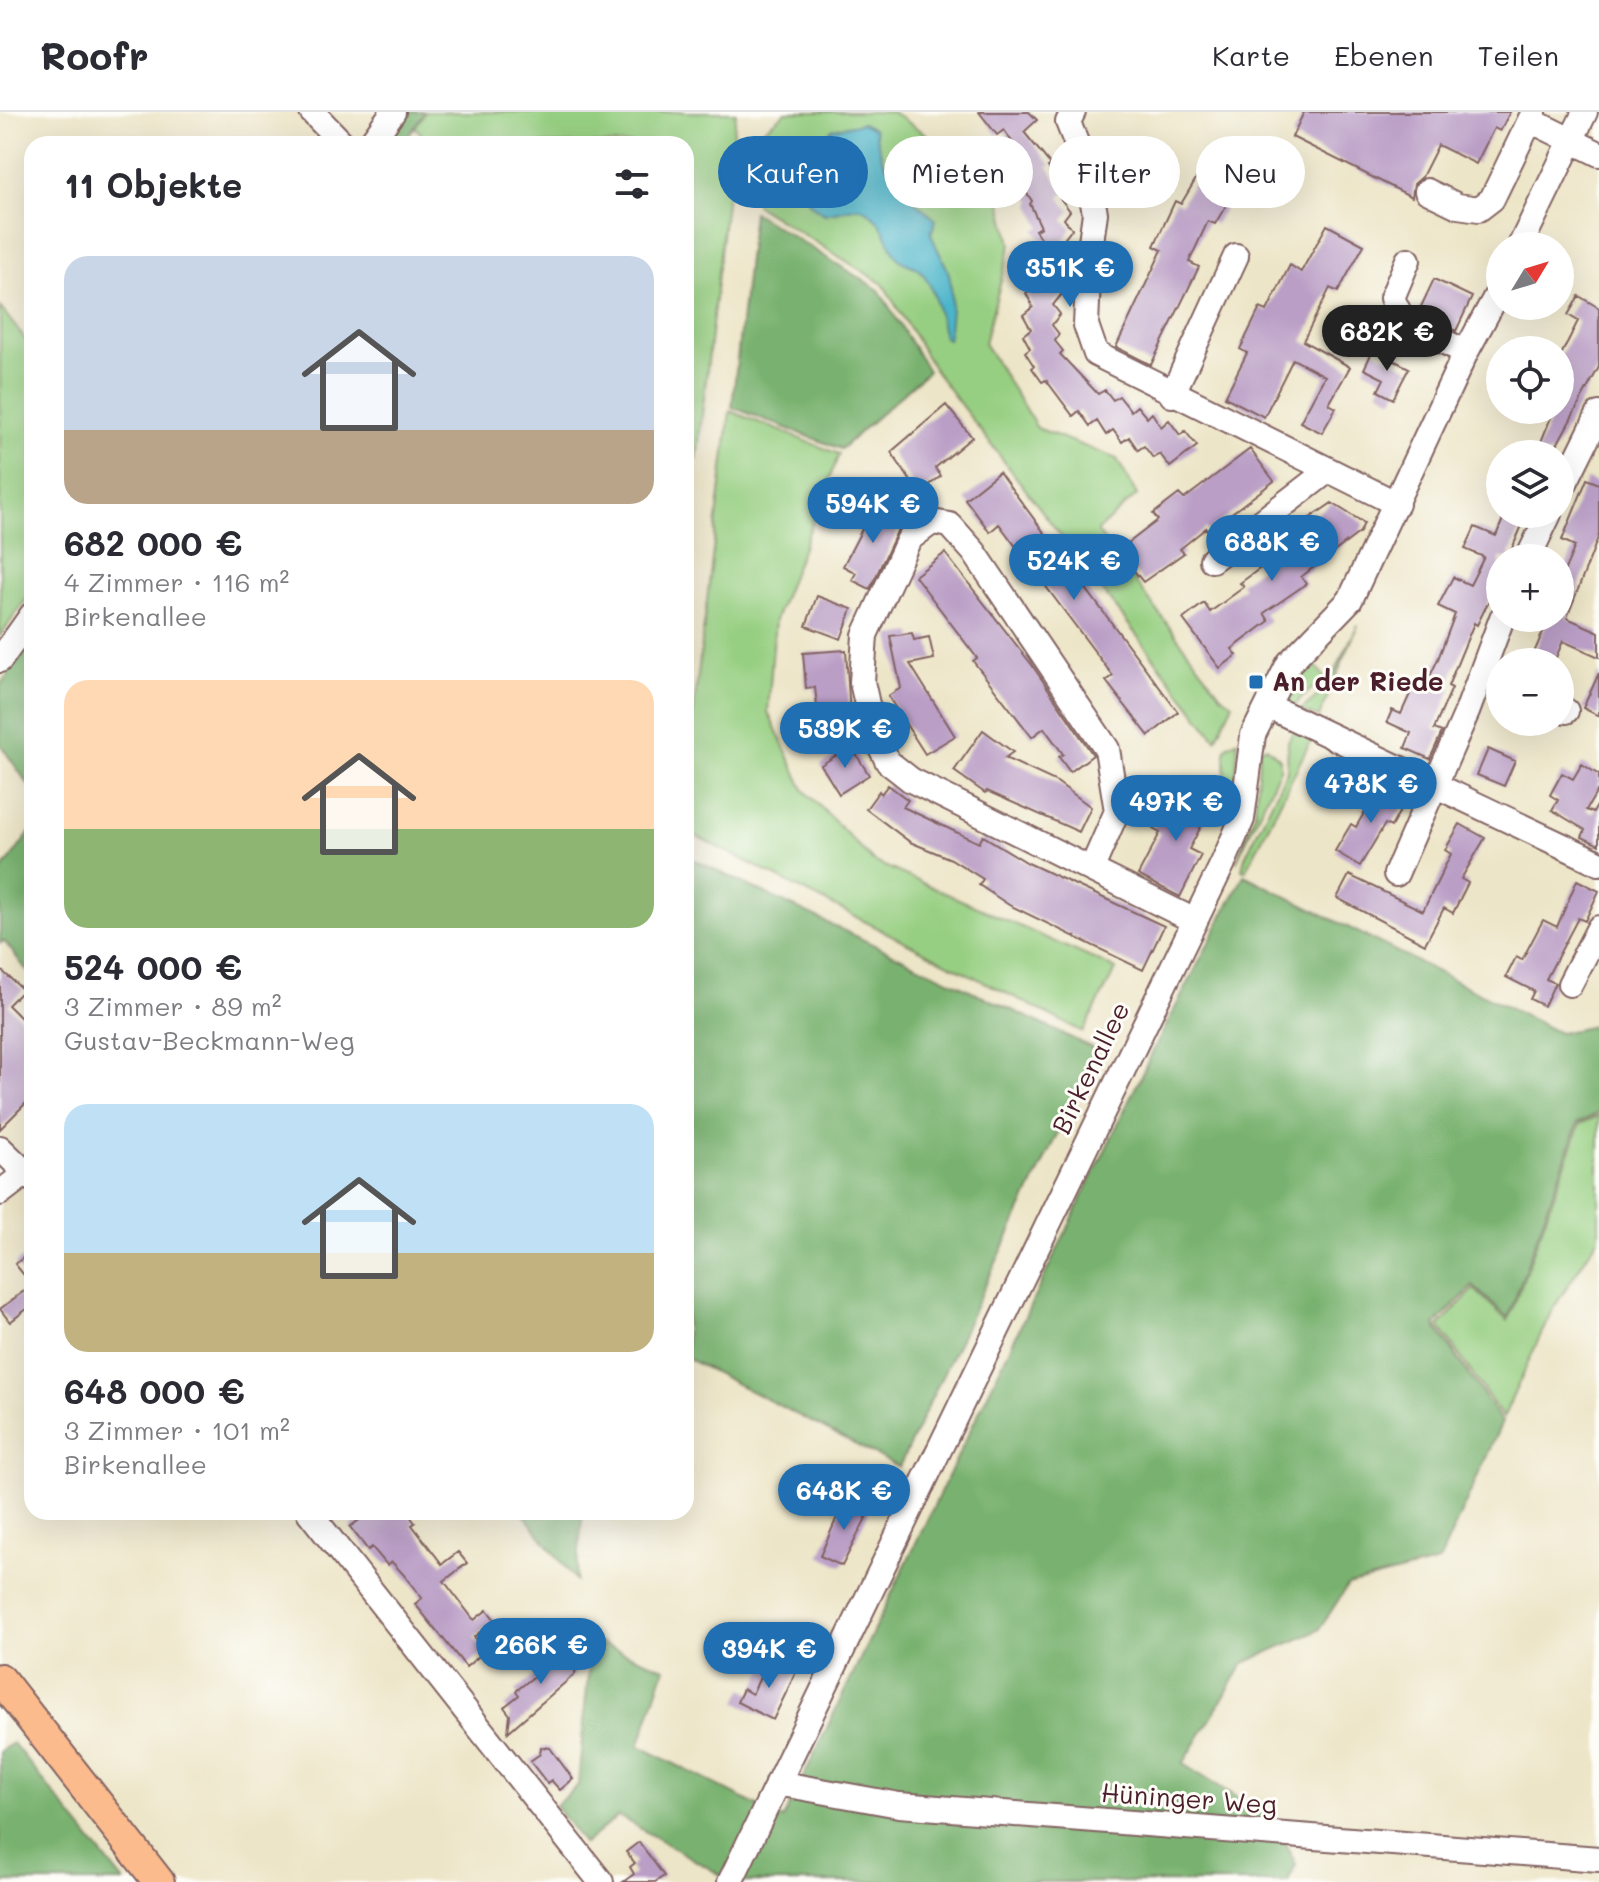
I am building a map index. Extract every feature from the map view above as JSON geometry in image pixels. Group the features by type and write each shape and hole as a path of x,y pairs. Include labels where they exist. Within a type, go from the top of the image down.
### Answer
{"main road":[{"path":"0,1679 159,1882"}],"street":[{"path":"312,112 335,136"},
{"path":"376,136 393,112"},
{"path":"1527,232 1585,112"},
{"path":"1427,191 1458,206 1479,209 1492,199 1532,116 1599,154"},
{"path":"1071,117 1095,213 1089,256 1086,325 1096,354 1326,472 1397,504"},
{"path":"1172,395 1236,256"},
{"path":"1408,260 1392,298 1404,323 1466,352"},
{"name":"Birkenallee","path":"730,1882 1242,819 1250,749 1268,706 1296,654 1350,600 1486,315"},
{"path":"1574,466 1598,420"},
{"path":"1212,560 1326,472"},
{"path":"1092,868 1117,811 1107,749 974,552 950,525 932,522 909,539 865,635 862,682 873,731 888,762 911,780 1193,920"},
{"path":"0,660 24,626"},
{"path":"1396,874 1435,784 1486,685"},
{"path":"1268,706 1599,863"},
{"path":"1570,984 1599,928"},
{"path":"0,1148 24,1171"},
{"path":"0,1193 24,1179"},
{"path":"315,1520 601,1882"},
{"name":"Hüninger Weg","path":"777,1783 899,1805 1599,1859"}],"green space":[{"path":"401,112 425,112 408,136 385,136"},
{"path":"425,112 736,112 733,136 718,136 718,208 725,208 697,459 694,455 694,136 423,136 415,127"},
{"path":"786,112 892,112 929,136 884,136 884,208 1002,208 1011,244 984,343 1037,428 1117,459 1137,495 1097,531 1221,695 1233,703 1216,739 935,371 883,284 761,208 868,208 868,136 762,136 762,131"},
{"path":"753,212 879,290 928,371 841,449 732,407"},
{"path":"0,307 24,338 24,602 0,636"},
{"path":"730,411 839,454 775,620 768,712 804,790 873,861 1116,969 1083,1032 694,835 694,707"},
{"path":"1358,625 1319,717 1300,711 1327,688"},
{"path":"24,652 24,778 0,744 0,685"},
{"path":"1316,666 1325,678 1301,698 1291,712 1284,704 1290,684 1304,669 1307,672"},
{"path":"1294,731 1311,740 1246,871 1242,869 1245,857 1287,771 1288,741"},
{"path":"1238,740 1233,815 1226,826 1225,752 1227,746"},
{"path":"1267,747 1280,759 1280,769 1236,862 1255,812 1260,748"},
{"path":"24,841 24,967 4,941 0,943 0,873"},
{"path":"694,860 1097,1050 899,1467 694,1362"},
{"path":"1244,875 1559,1033 1599,1025 1599,1113 1578,1123 1508,1318 1473,1286 1435,1325 1502,1422 1439,1562 1348,1585 1319,1630 1244,1663 1183,1764 1273,1820 1296,1864 1288,1882 733,1882 618,1816 584,1844 555,1806 578,1785 591,1640 665,1668 639,1746 783,1819 1151,1055"},
{"path":"1599,1116 1599,1237 1551,1312 1503,1418 1439,1326 1474,1289 1508,1321 1580,1124"},
{"path":"528,1520 582,1520 576,1581"},
{"path":"13,1743 124,1882 0,1882 0,1751"}],"water":[{"path":"862,123 874,129 884,161 884,208 922,208 936,220 931,233 951,284 948,339 944,337 935,300 923,274 898,258 882,227 861,208 868,208 868,136 827,136 832,129"},
{"path":"816,208 854,208 825,214"}],"building":[{"path":"979,112 1029,112 1037,120 1024,132 1027,136 1008,136 1004,130 997,135"},
{"path":"1304,112 1510,112 1500,131 1494,128 1476,164 1438,145 1422,177 1414,184 1412,197 1305,144 1305,136 1292,136"},
{"path":"1033,143 1049,163 1049,208 1068,208 1070,211 1064,219 1072,229 1062,242 1071,252 1059,261 1067,272 1055,284 1062,294 1053,305 1060,314 1052,325 1059,334 1055,341 1063,351 1060,354 1098,394 1105,390 1113,400 1119,396 1131,411 1137,406 1147,418 1152,413 1161,427 1169,420 1180,435 1185,431 1197,446 1170,467 1160,454 1153,458 1144,446 1138,450 1129,437 1122,442 1113,430 1106,435 1097,421 1090,426 1079,411 1073,416 1046,380 1042,382 1032,368 1034,366 1025,352 1030,348 1023,335 1031,329 1023,315 1033,307 1026,293 1036,286 1030,272 1041,263 1033,252 1044,244 1035,230 1041,227 1032,208"},
{"path":"1196,179 1196,208 1225,208 1215,224 1208,221 1189,262 1199,267 1151,365 1116,347 1162,250 1154,246 1172,208 1180,208"},
{"path":"1327,225 1364,245 1338,292 1330,288 1303,341 1350,367 1329,404 1336,408 1322,433 1300,422 1325,376 1293,359 1264,417 1225,397 1247,353 1240,349 1260,308 1267,311 1290,265 1301,272"},
{"path":"1434,279 1472,297 1456,331 1418,313"},
{"path":"1579,296 1599,308 1599,367 1574,413 1574,336 1570,336 1578,321 1574,319 1574,305"},
{"path":"1373,350 1409,368 1393,399 1378,391 1384,379 1364,369"},
{"path":"946,405 972,437 935,468 941,476 919,493 891,452"},
{"path":"1548,424 1568,424 1560,440 1542,440"},
{"path":"1250,449 1274,481 1208,531 1206,528 1180,549 1184,553 1143,582 1118,551 1158,520 1153,514 1179,494 1184,499"},
{"path":"999,472 1178,712 1149,736 1106,681 1113,676 999,524 990,532 965,499"},
{"path":"1587,479 1599,484 1599,535 1574,600 1575,546 1562,540 1567,528 1574,528 1574,511"},
{"path":"876,502 903,519 870,589 852,580 856,573 843,566"},
{"path":"1332,503 1364,523 1360,532 1301,577 1306,584 1264,613 1269,621 1232,649 1237,655 1220,668 1183,619 1204,603 1210,612 1244,587 1240,583 1281,553 1273,543"},
{"path":"1475,527 1496,536 1499,528 1521,528 1514,544 1486,544 1486,607 1477,625 1474,623 1448,686 1452,688 1434,729 1442,732 1430,759 1405,748 1411,733 1387,722 1392,710 1401,714 1414,685 1424,689 1438,659 1455,614 1438,606 1453,577 1470,585 1484,557 1465,549"},
{"path":"945,553 1032,665 1093,755 1070,772 1059,757 1063,754 1044,728 1032,737 973,661 977,658 915,576"},
{"path":"817,596 852,609 841,639 806,626"},
{"path":"1574,621 1599,632 1599,657 1563,641 1560,648 1536,648 1543,632 1574,632"},
{"path":"912,633 914,640 929,637 934,659 910,664 955,736 925,754 888,696 901,688 890,636"},
{"path":"846,650 851,732 820,735 815,687 806,688 803,653"},
{"path":"1599,673 1599,716 1583,708"},
{"path":"983,730 1013,752 1005,758 1057,782 1091,807 1079,832 987,791 985,793 954,771"},
{"path":"851,746 869,775 839,794 821,765"},
{"path":"1488,749 1515,761 1504,786 1477,775"},
{"path":"1582,764 1599,775 1599,788 1586,810 1593,813 1599,802 1599,845 1582,837 1585,830 1552,810 1558,800 1550,795 1562,773 1573,779"},
{"path":"888,785 908,800 903,807 979,843 983,836 1028,863 1164,926 1143,970 1009,905 979,885 983,879 951,859 910,842 866,809 879,791 881,794"},
{"path":"1380,785 1406,800 1391,827 1385,824 1360,866 1335,851 1351,824 1356,827"},
{"path":"1176,787 1212,806 1189,849 1201,855 1180,897 1138,875 1160,833 1153,829"},
{"path":"1460,824 1485,838 1461,879 1468,883 1453,913 1444,908 1425,944 1337,898 1349,875 1423,911 1451,854 1445,850"},
{"path":"1577,880 1599,891 1585,921 1578,918 1546,979 1555,983 1544,1006 1530,999 1534,991 1506,977 1516,957 1522,960 1543,920 1557,927"},
{"path":"0,969 23,990 8,1005 24,1021 24,1105 0,1129"},
{"path":"24,1257 24,1275 15,1264"},
{"path":"24,1291 24,1311 10,1322 0,1309"},
{"path":"846,1497 869,1512 842,1566 820,1556"},
{"path":"359,1520 413,1520 415,1523 412,1525 442,1564 458,1552 467,1563 444,1581 474,1620 487,1610 495,1620 474,1637 485,1651 466,1667 415,1604 422,1598 403,1574 392,1562 387,1565 372,1547 368,1550 350,1527"},
{"path":"555,1644 576,1667 575,1674 508,1732 510,1715 504,1707 519,1695 516,1691 549,1664 542,1654"},
{"path":"769,1659 796,1672 773,1720 737,1702 743,1689 752,1694"},
{"path":"541,1747 550,1748 573,1779 560,1790 551,1780 547,1783 530,1761 540,1754"},
{"path":"639,1842 664,1876 655,1882 623,1882 634,1874 630,1867 635,1863 626,1852"}],"place":[{"name":"An der Riede","path":"1256,682"}]}
